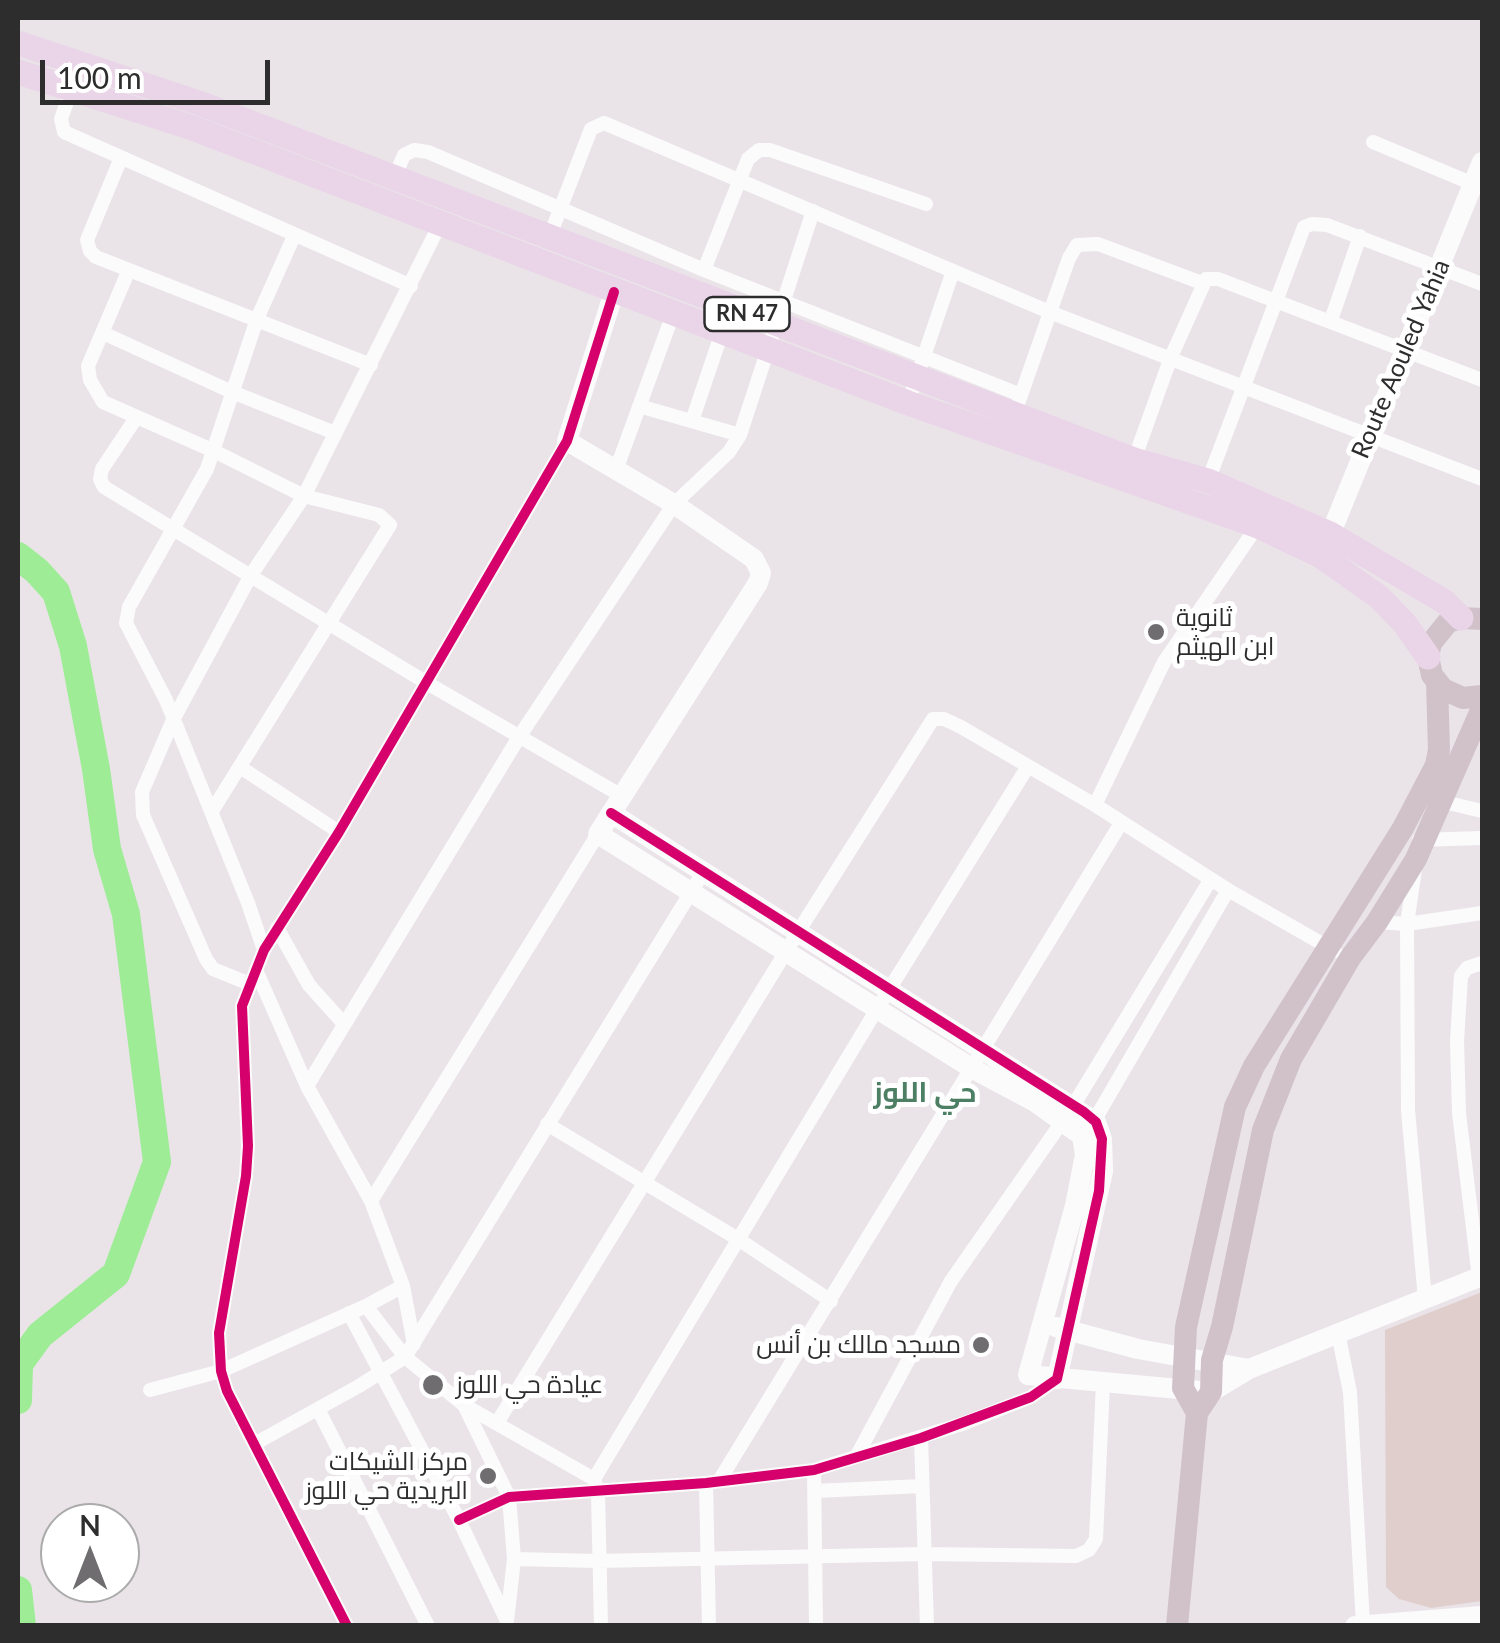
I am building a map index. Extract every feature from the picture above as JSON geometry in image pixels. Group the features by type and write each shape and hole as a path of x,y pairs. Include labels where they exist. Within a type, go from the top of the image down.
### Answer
{"highway":[{"name":"RN 47","path":"18,43 84,62 776,325 918,368 1018,405 1134,460 1208,481 1264,516 1472,618"},
{"name":"RN 47","path":"18,72 190,128 722,332 776,325 908,402 1264,516"},
{"name":"RN 47","path":"1326,545 1405,624 1428,657"}],"main road":[{"path":"1197,1413 1183,1388 1186,1327 1235,1107 1254,1066 1402,828 1436,765 1437,682 1428,657 1438,631 1472,618"},
{"path":"1437,682 1463,698 1482,696"},
{"path":"1177,1626 1197,1413 1210,1392 1212,1360 1269,1113 1291,1059 1419,850 1444,802 1482,708"},
{"path":"1235,1107 1269,1113"}],"street":[{"path":"84,62 62,120 64,132 411,286"},
{"path":"549,238 590,129 604,123 953,272 1482,479"},
{"path":"1373,142 1478,186"},
{"path":"394,178 404,156 418,150 704,270 776,325"},
{"path":"704,270 752,152 770,150 926,204"},
{"path":"121,158 88,240 96,257 371,365"},
{"name":"Route Aouled Yahia","path":"1326,545 1405,348 1478,186 1482,162"},
{"path":"253,977 213,969 206,959 143,816 142,792 173,720 251,576 304,496 452,200"},
{"path":"306,1086 519,738 674,504 729,452 740,435 813,211"},
{"path":"1208,481 1304,227 1319,223 1360,236 1482,284"},
{"path":"264,950 212,811 126,623 129,606 175,529 214,450 256,320 294,236"},
{"path":"1331,320 1360,236"},
{"path":"1018,405 1074,249 1086,242 1202,283"},
{"path":"128,272 88,366 90,380 103,402 214,450 304,496 379,514 390,525 212,811"},
{"path":"908,402 953,272"},
{"path":"1134,460 1171,358 1206,279 1218,279 1331,320 1482,380"},
{"path":"347,1626 227,1391 221,1371 218,1344 222,1308 248,1146 242,1006 264,950 339,832 567,440 614,292"},
{"path":"616,470 673,314"},
{"path":"692,421 722,332"},
{"path":"102,333 335,434"},
{"path":"640,406 740,435"},
{"path":"136,418 102,469 100,479 104,487 519,738 617,804 704,871 985,1050 1102,1138 1103,1171 1057,1378 1032,1397 921,1438 814,1470 712,1482 596,1485 509,1497 459,1520"},
{"path":"371,1201 761,578 754,559 674,504 567,440"},
{"path":"1094,805 1164,662 1264,516"},
{"path":"498,1423 933,719 951,722 1094,805 1211,880 1350,958"},
{"path":"240,767 339,832"},
{"path":"601,1626 596,1485 738,1239 1028,768"},
{"path":"1444,802 1482,811"},
{"path":"709,1626 707,1558 712,1482 832,1300 1121,822"},
{"path":"1402,828 1419,850 1407,924 1408,1110 1425,1300"},
{"path":"598,834 974,1070 1039,1094"},
{"path":"1419,850 1482,838"},
{"path":"256,1443 410,1350 704,871"},
{"path":"856,1456 951,1281 1067,1113 1211,880"},
{"path":"1032,1397 1028,1375 1075,1206 1089,1129 1228,890"},
{"path":"1377,922 1407,924 1482,913"},
{"path":"278,928 310,985 344,1024"},
{"path":"1173,941 1194,951"},
{"path":"1028,1375 1210,1392 1249,1369 1481,1277 1459,1113 1458,994 1460,976 1466,968 1482,964"},
{"path":"253,977 306,1086 371,1201 403,1286 410,1350"},
{"path":"547,1124 832,1300"},
{"path":"150,1390 221,1371 403,1286"},
{"path":"366,1306 464,1404 596,1485"},
{"path":"349,1313 459,1520 508,1623"},
{"path":"1043,1324 1249,1369"},
{"path":"1338,1333 1350,1392 1359,1625 1482,1616"},
{"path":"514,1559 598,1562 924,1554 1076,1556 1088,1550 1096,1539 1103,1383"},
{"path":"464,1404 509,1497 514,1559 508,1623"},
{"path":"318,1409 428,1626"},
{"path":"921,1438 927,1626"},
{"path":"814,1470 816,1626"},
{"path":"815,1491 922,1486"}],"shaded area":[{"path":"1482,1292 1482,1601 1431,1608 1399,1599 1386,1587 1385,1330"}],"waterway":[{"path":"18,556 56,592 73,646 107,849 126,914 157,1162 116,1274 40,1335 19,1364 18,1400"},
{"path":"18,1590 22,1626"}],"cycle path":[{"path":"347,1626 227,1391 221,1371 219,1333 248,1146 242,1006 264,950 339,832 567,441 614,292"},
{"path":"459,1520 509,1497 706,1483 814,1470 921,1438 1031,1397 1057,1379 1099,1191 1102,1139 1096,1122 1084,1112 611,813"}],"place":[{"name":"ثانوية ابن الهيثم","path":"1156,632"},
{"name":"مسجد مالك بن أنس","path":"981,1345"},
{"name":"عيادة حي اللوز","path":"433,1385"},
{"name":"مركز الشيكات البريدية حي اللوز","path":"488,1476"}],"district":[{"name":"حي اللوز","path":"925,1093"}]}
